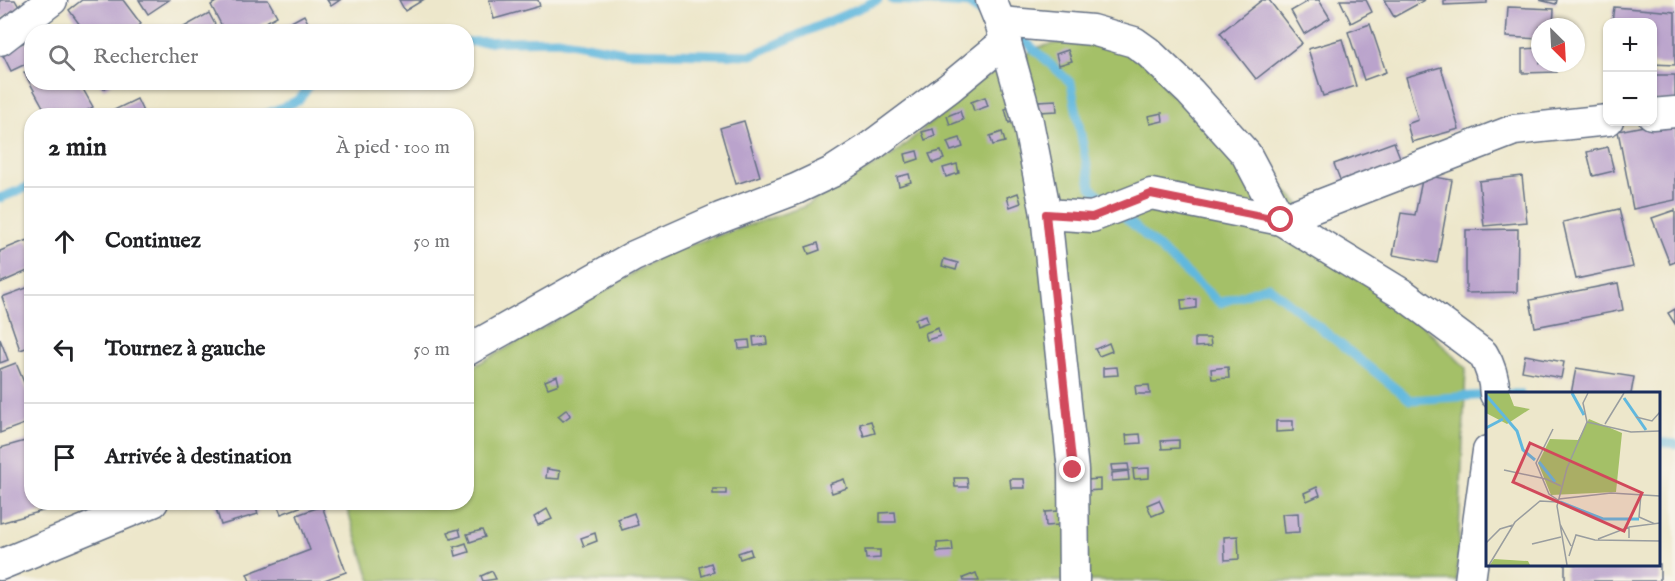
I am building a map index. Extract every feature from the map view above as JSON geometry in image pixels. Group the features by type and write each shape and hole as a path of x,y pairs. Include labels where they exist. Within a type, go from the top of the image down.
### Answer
{"street":[{"path":"0,40 52,0"},
{"path":"999,21 1028,122 1046,214 1073,470 1074,581"},
{"path":"999,21 1092,30 1134,42 1148,52 1190,92 1246,154 1281,220"},
{"path":"474,346 634,256 832,172 866,150 949,88 999,21"},
{"path":"1657,114 1675,112"},
{"path":"1281,220 1514,130 1603,121"},
{"path":"1046,214 1092,217 1151,194 1281,220 1404,295 1483,354 1490,364 1495,392"},
{"path":"1470,581 1486,465"},
{"path":"0,565 134,510"}],"green space":[{"path":"1081,38 1128,47 1178,84 1466,368 1457,581 371,581 347,510 474,510 474,366 543,328 666,253 803,207 893,155 982,79 1039,47"}],"building":[{"path":"0,0 15,0 19,7 0,20"},
{"path":"82,0 123,0 141,24 79,24 69,10"},
{"path":"139,0 169,0 148,14"},
{"path":"219,0 268,0 277,16 262,24 221,24 211,5"},
{"path":"327,0 340,0 331,6"},
{"path":"399,0 423,0 405,11"},
{"path":"489,0 538,0 540,6 494,19"},
{"path":"1262,0 1269,0 1302,43 1256,79 1220,33"},
{"path":"1306,0 1319,0 1330,18 1304,34 1291,11 1307,2"},
{"path":"1340,0 1366,0 1372,12 1351,23"},
{"path":"1384,0 1425,0 1394,17"},
{"path":"1444,0 1487,0 1487,3 1444,5"},
{"path":"1539,0 1557,0 1556,4"},
{"path":"1508,7 1554,9 1554,18 1531,18 1531,38 1506,37"},
{"path":"1614,7 1675,12 1675,65 1657,64 1657,18 1613,18"},
{"path":"209,13 215,24 189,24"},
{"path":"304,15 309,24 288,24"},
{"path":"1370,24 1386,72 1364,80 1348,32"},
{"path":"1342,39 1356,86 1323,96 1308,49"},
{"path":"24,42 24,65 11,71 2,53"},
{"path":"1531,48 1531,72 1557,72 1522,73 1522,49"},
{"path":"1068,50 1072,61 1059,65 1056,54"},
{"path":"1441,67 1459,129 1412,142 1407,124 1418,120 1406,77"},
{"path":"1657,75 1675,75 1675,101 1657,101"},
{"path":"34,90 83,90 93,107 91,108 44,108"},
{"path":"985,97 988,106 974,111 971,102"},
{"path":"137,99 141,108 118,108"},
{"path":"1056,100 1057,111 1039,112 1038,101"},
{"path":"1017,105 1022,118 1009,123 1005,109"},
{"path":"960,111 963,120 950,125 947,116"},
{"path":"1162,113 1163,121 1150,124 1148,116"},
{"path":"1675,120 1675,200 1633,209 1618,131 1657,126 1657,123"},
{"path":"744,121 760,176 736,184 720,128"},
{"path":"933,129 935,136 925,140 922,132"},
{"path":"1002,132 1005,142 993,145 990,136"},
{"path":"960,138 963,147 951,151 947,142"},
{"path":"1394,142 1403,165 1343,187 1334,164"},
{"path":"1608,147 1614,171 1593,176 1587,152"},
{"path":"917,151 919,159 907,163 905,154"},
{"path":"941,151 944,159 933,163 929,154"},
{"path":"957,164 959,173 946,177 943,168"},
{"path":"909,174 911,182 899,186 897,177"},
{"path":"1423,175 1452,180 1437,263 1393,255 1401,213 1415,215"},
{"path":"1522,176 1527,222 1484,226 1479,181"},
{"path":"1018,193 1021,203 1010,207 1007,197"},
{"path":"1619,209 1633,267 1576,279 1563,222"},
{"path":"1675,210 1675,262 1670,264 1652,218"},
{"path":"1518,229 1517,292 1466,293 1466,230"},
{"path":"24,241 24,272 0,283 0,251"},
{"path":"818,243 820,250 809,254 806,247"},
{"path":"944,259 958,263 956,270 942,266"},
{"path":"1618,283 1623,310 1535,327 1530,300"},
{"path":"24,289 24,349 20,350 2,297"},
{"path":"1196,299 1196,308 1182,310 1181,300"},
{"path":"1675,309 1675,324 1668,313"},
{"path":"926,315 928,322 917,326 915,319"},
{"path":"938,328 940,336 927,340 925,333"},
{"path":"766,336 767,344 754,346 753,337"},
{"path":"1195,338 1210,338 1211,346 1195,347"},
{"path":"0,339 8,360 0,363"},
{"path":"749,340 750,348 739,349 738,341"},
{"path":"1109,343 1112,351 1099,356 1095,349"},
{"path":"1525,355 1564,362 1561,378 1522,371"},
{"path":"16,363 24,382 24,424 0,433 0,369"},
{"path":"1117,367 1118,375 1103,376 1103,368"},
{"path":"1228,367 1229,378 1212,379 1211,369"},
{"path":"1576,368 1634,377 1631,392 1571,392"},
{"path":"557,376 559,384 548,388 545,381"},
{"path":"1149,385 1150,394 1136,394 1135,386"},
{"path":"567,409 571,415 563,421 558,416"},
{"path":"871,421 875,433 864,436 860,424"},
{"path":"1276,421 1293,421 1293,431 1276,432"},
{"path":"1140,434 1141,443 1127,444 1126,435"},
{"path":"1179,440 1179,448 1162,449 1161,441"},
{"path":"24,441 24,510 46,510 0,523 0,448"},
{"path":"1128,464 1129,470 1112,471 1111,465"},
{"path":"1149,468 1149,478 1134,479 1133,469"},
{"path":"547,469 560,471 559,479 546,478"},
{"path":"1128,471 1129,480 1112,481 1112,473"},
{"path":"954,478 967,478 968,487 955,487"},
{"path":"844,479 847,488 832,493 829,484"},
{"path":"1010,479 1024,479 1025,488 1011,488"},
{"path":"1100,479 1100,490 1086,491 1086,480"},
{"path":"1317,487 1320,495 1307,501 1304,493"},
{"path":"713,489 726,489 726,494 713,494"},
{"path":"1159,500 1164,511 1152,516 1147,505"},
{"path":"547,509 552,519 538,525 534,517"},
{"path":"216,510 257,510 258,514 221,525"},
{"path":"279,510 292,510 281,514"},
{"path":"311,510 323,510 346,572 322,581 250,581 247,574 310,550 297,515"},
{"path":"1058,511 1059,525 1046,526 1045,512"},
{"path":"895,512 896,522 880,522 880,513"},
{"path":"634,513 638,525 622,530 618,519"},
{"path":"1298,513 1299,532 1284,533 1282,514"},
{"path":"459,529 461,536 451,539 448,532"},
{"path":"482,530 485,537 470,542 467,534"},
{"path":"595,533 597,541 584,546 581,538"},
{"path":"1238,536 1239,559 1225,560 1224,537"},
{"path":"952,542 953,551 937,552 937,543"},
{"path":"466,543 469,552 456,556 454,547"},
{"path":"750,549 752,555 740,559 738,553"},
{"path":"865,550 880,550 880,558 866,559"},
{"path":"711,563 714,572 702,576 700,567"},
{"path":"1565,566 1660,566 1660,581 1565,581"},
{"path":"492,571 496,579 483,581 481,576"},
{"path":"976,573 979,581 964,581 963,578"}],"waterway":[{"path":"474,42 558,40 624,52 752,55 878,0"},
{"path":"892,0 973,4"},
{"path":"970,5 988,17"},
{"path":"1013,33 1024,40 1071,83 1091,187 1109,204"},
{"path":"280,108 299,100 306,90"},
{"path":"0,198 24,189"},
{"path":"1120,213 1220,303 1268,286 1410,400 1486,395"},
{"path":"1660,442 1675,444"}],"route":[{"path":"1073,470 1046,214 1092,217 1151,194 1281,220"}]}
